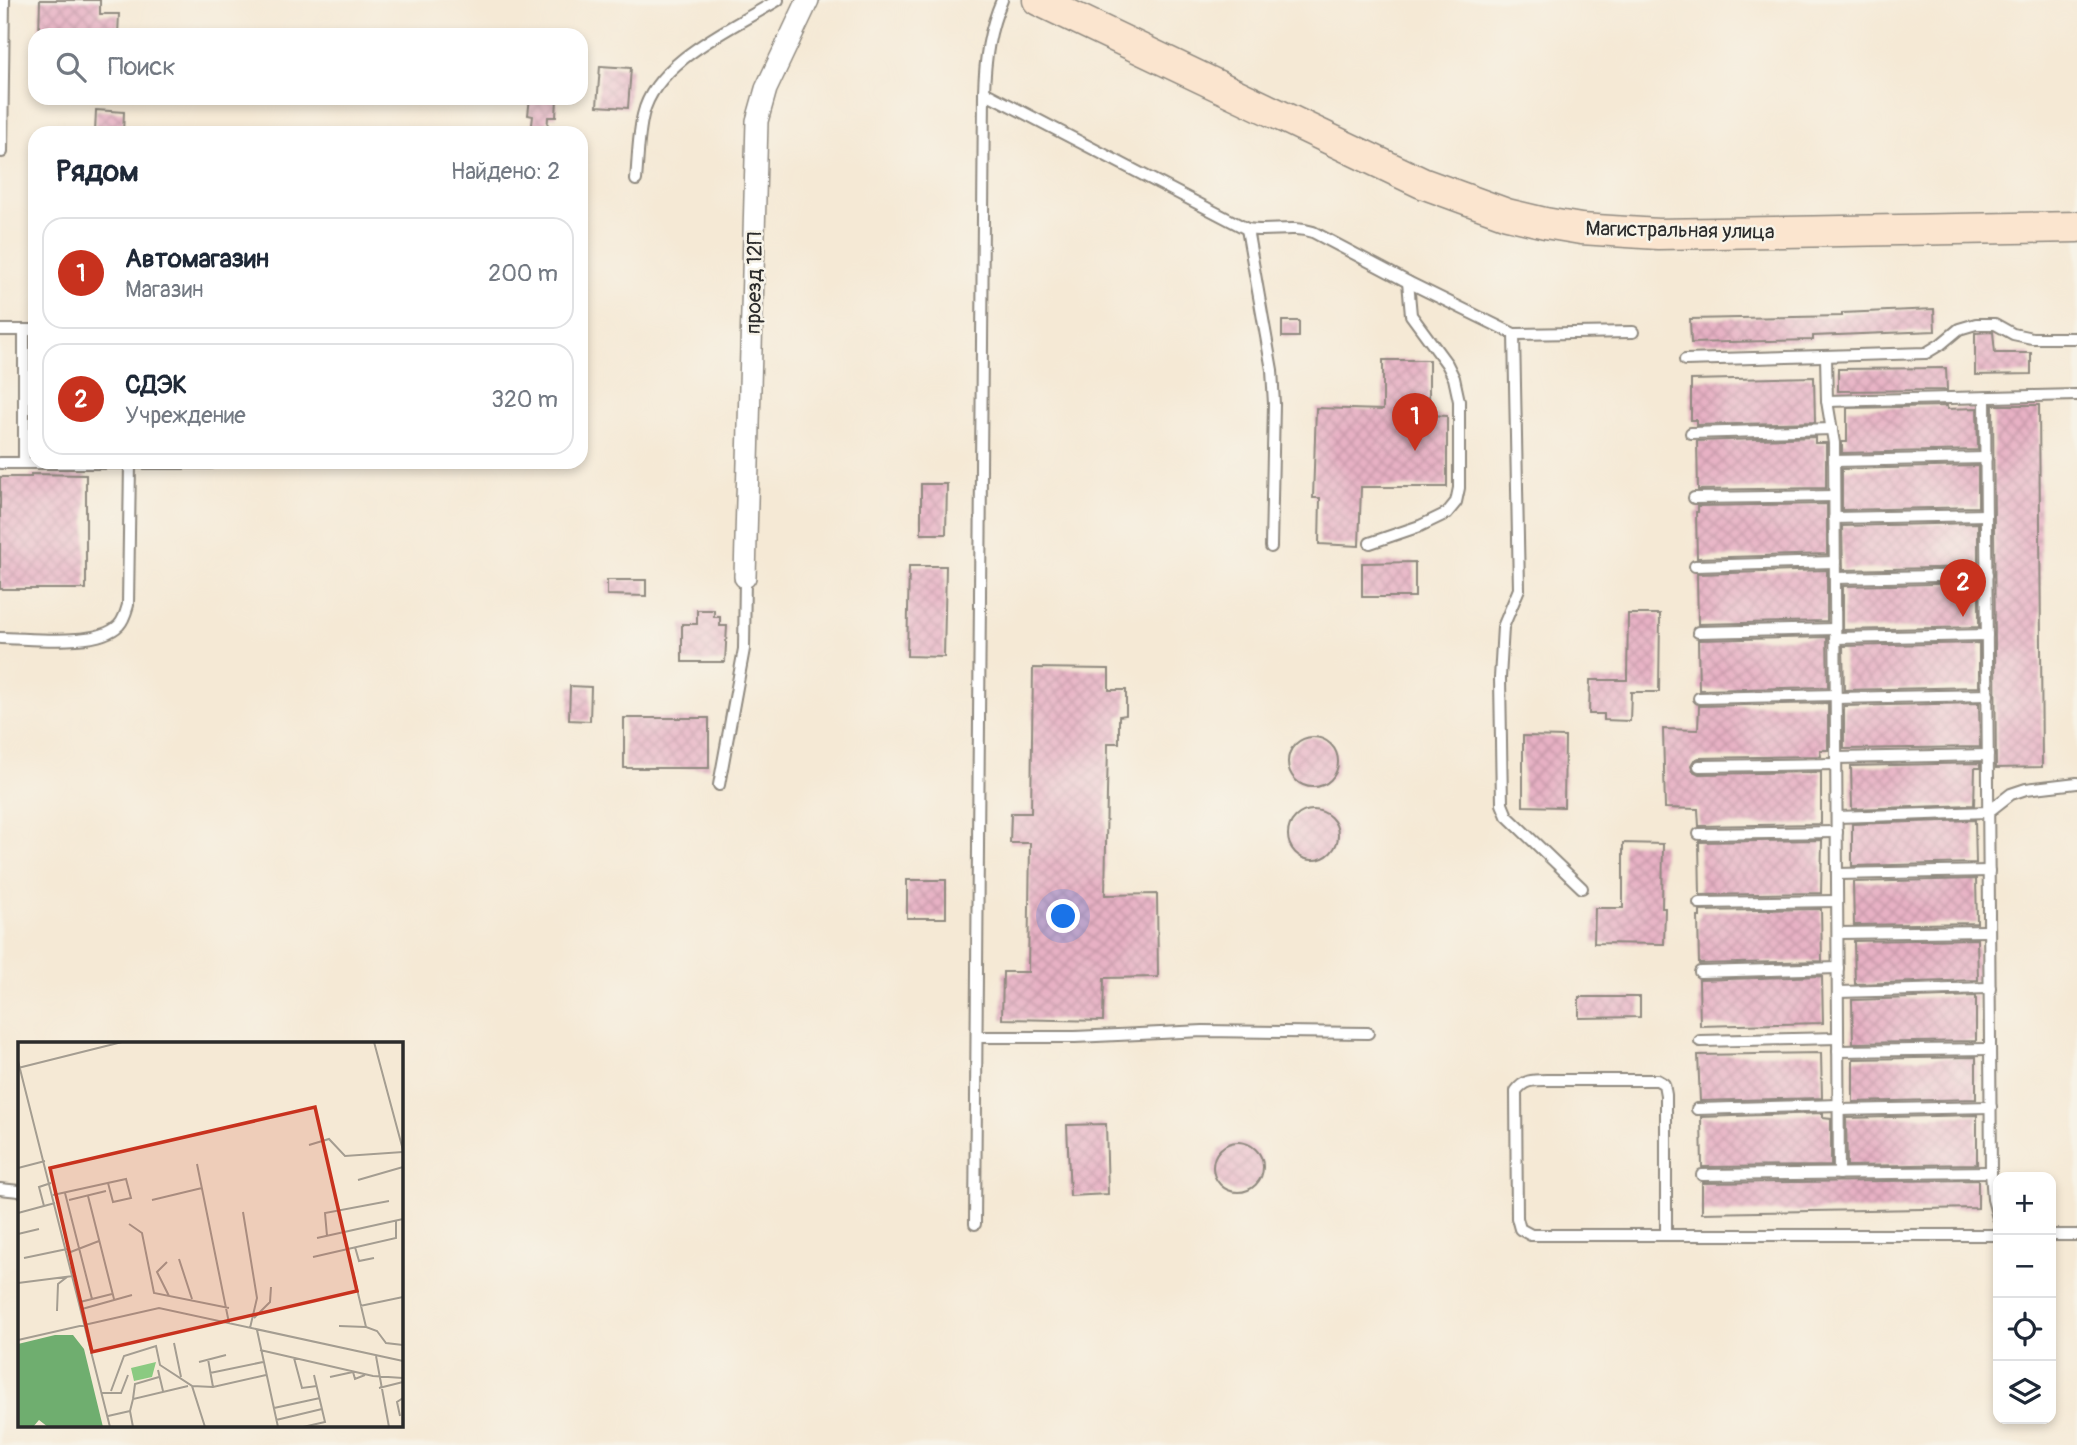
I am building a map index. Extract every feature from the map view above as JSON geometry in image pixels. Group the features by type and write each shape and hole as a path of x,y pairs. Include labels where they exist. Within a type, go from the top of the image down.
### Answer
{"main road":[{"name":"Магистральная улица","path":"1038,0 1422,183 1507,215 1593,231 1658,234 2077,227"}],"street":[{"name":"проезд 12П","path":"745,577 757,121 766,89 808,0"}],"lane":[{"path":"2,152 4,0"},
{"path":"636,180 643,115 651,93 670,70 700,47 778,0"},
{"path":"975,1224 984,92 991,28 1002,0"},
{"path":"984,92 1247,229 1260,231 1298,228 1313,232 1514,334 1633,332"},
{"path":"1247,229 1272,370 1274,404 1271,547"},
{"path":"1370,543 1420,526 1447,513 1456,502 1459,488 1459,401 1454,378 1447,364 1411,315 1408,282"},
{"path":"1685,360 1926,353 1934,350 1959,328 1976,324 1995,324 2013,334 2032,338 2077,338"},
{"path":"0,330 28,330"},
{"path":"1514,334 1519,589 1503,627 1500,678 1502,804 1507,816 1582,888"},
{"path":"1826,356 1827,401 1834,461 1839,1174"},
{"path":"24,463 28,357"},
{"path":"1827,401 2077,395"},
{"path":"1986,398 1993,1199"},
{"path":"1691,433 1832,429"},
{"path":"1834,461 1986,458"},
{"path":"0,463 28,463"},
{"path":"0,638 88,638 107,634 121,624 128,605 130,469"},
{"path":"1694,498 1834,496"},
{"path":"1834,518 1986,515"},
{"path":"1695,566 1835,562"},
{"path":"1835,578 1987,575"},
{"path":"719,785 744,649 745,577"},
{"path":"1698,632 1987,635"},
{"path":"1699,698 1987,695"},
{"path":"1699,766 1988,755"},
{"path":"1837,817 1988,812 2011,794 2026,789 2077,783"},
{"path":"1699,834 1837,832"},
{"path":"1837,874 1989,871"},
{"path":"1699,903 1837,901"},
{"path":"1838,933 1989,930"},
{"path":"1700,972 1838,968"},
{"path":"1838,992 1990,988"},
{"path":"976,1037 1075,1037 1203,1031 1368,1033"},
{"path":"1700,1041 1838,1038"},
{"path":"1838,1051 1990,1049"},
{"path":"1666,1235 1664,1084 1657,1080 1531,1080 1521,1084 1516,1091 1517,1218 1520,1229 1531,1235 1666,1235 1993,1235"},
{"path":"1697,1109 1991,1107"},
{"path":"1702,1175 1991,1172"},
{"path":"0,1189 18,1191"},
{"path":"2056,1235 2077,1235"}],"building":[{"path":"40,0 100,0 100,14 119,14 118,28 39,28"},
{"path":"600,66 631,68 628,108 597,106"},
{"path":"529,105 557,105 556,117 548,117 547,126 532,126 533,116 528,115"},
{"path":"96,110 124,112 123,126 95,126"},
{"path":"1934,309 1935,331 1813,336 1813,340 1691,343 1690,319 1842,316 1842,313"},
{"path":"1282,321 1299,321 1299,337 1282,337"},
{"path":"1993,332 1995,353 2031,353 2031,374 1975,375 1975,333"},
{"path":"1383,360 1429,360 1429,415 1447,416 1447,487 1361,487 1359,546 1319,544 1320,498 1313,498 1316,408 1383,410"},
{"path":"1946,368 1947,390 1838,391 1838,369"},
{"path":"1814,377 1815,422 1696,425 1696,420 1691,420 1691,380"},
{"path":"1993,405 2039,405 2042,767 1996,768"},
{"path":"1947,406 1947,409 1977,408 1978,450 1842,453 1842,442 1847,442 1847,408"},
{"path":"1815,437 1815,443 1826,443 1826,488 1698,490 1697,441"},
{"path":"1978,466 1978,507 1842,510 1842,469"},
{"path":"31,474 86,475 86,589 0,589 0,477 31,477"},
{"path":"921,484 947,484 946,534 921,534"},
{"path":"1827,504 1827,554 1697,558 1698,506"},
{"path":"1978,523 1978,567 1843,570 1842,526"},
{"path":"1415,562 1415,597 1362,597 1362,563"},
{"path":"909,566 946,566 944,657 907,656"},
{"path":"1827,570 1827,621 1698,624 1697,574"},
{"path":"607,580 646,580 646,596 607,595"},
{"path":"1979,583 1979,627 1843,630 1843,586"},
{"path":"697,610 714,610 714,617 720,617 720,626 727,626 725,662 682,662 682,624 697,624"},
{"path":"1628,614 1660,614 1659,692 1631,692 1630,721 1604,720 1604,714 1589,714 1590,680 1627,680"},
{"path":"1827,637 1828,687 1699,690 1698,640"},
{"path":"1979,643 1979,687 1844,690 1843,646"},
{"path":"1033,668 1109,669 1109,690 1126,690 1126,715 1119,716 1119,743 1108,743 1105,895 1157,894 1158,977 1104,978 1103,1021 1002,1019 1003,972 1028,972 1030,843 1010,843 1011,813 1031,813"},
{"path":"570,686 591,687 590,721 569,720"},
{"path":"1828,703 1828,750 1820,750 1821,756 1699,758 1691,765 1693,771 1699,774 1821,772 1821,824 1699,826 1698,809 1665,808 1663,729 1698,730 1699,706"},
{"path":"1979,703 1980,747 1844,749 1844,706"},
{"path":"624,718 709,718 709,768 624,768"},
{"path":"1523,736 1565,737 1564,807 1523,806"},
{"path":"1313,737 1330,745 1338,762 1330,779 1313,787 1296,779 1288,762 1296,745"},
{"path":"1980,763 1980,768 1975,768 1974,805 1852,809 1851,766"},
{"path":"1313,810 1330,818 1338,835 1330,852 1313,860 1296,852 1288,835 1296,818"},
{"path":"1975,820 1976,863 1852,866 1852,824"},
{"path":"1822,840 1821,893 1700,895 1699,842"},
{"path":"1623,843 1663,844 1664,944 1594,943 1595,908 1623,908"},
{"path":"1976,879 1977,923 1854,925 1853,882"},
{"path":"907,880 946,880 946,918 907,918"},
{"path":"1821,909 1822,961 1699,964 1700,911"},
{"path":"1977,939 1978,980 1855,984 1854,941"},
{"path":"1822,976 1823,1023 1700,1026 1699,980"},
{"path":"1976,996 1976,1041 1853,1043 1852,1000"},
{"path":"1579,997 1640,997 1640,1017 1579,1018"},
{"path":"1821,1053 1822,1098 1700,1101 1698,1055"},
{"path":"1976,1057 1976,1099 1853,1102 1853,1059"},
{"path":"1823,1113 1823,1118 1831,1119 1831,1166 1702,1167 1701,1117"},
{"path":"1977,1115 1977,1164 1847,1166 1846,1118"},
{"path":"1106,1124 1108,1194 1070,1196 1067,1125"},
{"path":"1238,1142 1255,1150 1263,1167 1255,1184 1238,1192 1221,1184 1213,1167 1221,1150"},
{"path":"1978,1180 1978,1208 1702,1213 1702,1183"}],"place":[{"name":"Автомагазин","path":"1415,451"},
{"name":"СДЭК","path":"1963,617"}]}
